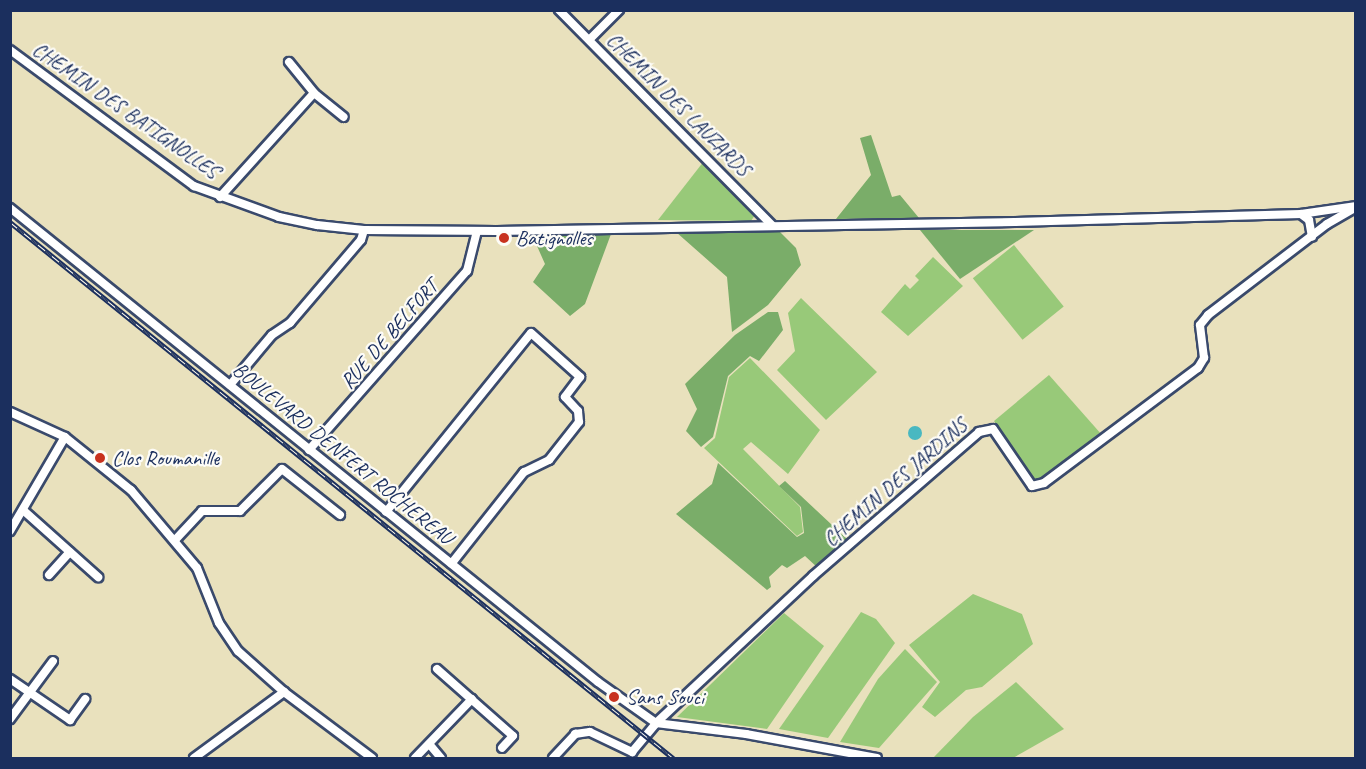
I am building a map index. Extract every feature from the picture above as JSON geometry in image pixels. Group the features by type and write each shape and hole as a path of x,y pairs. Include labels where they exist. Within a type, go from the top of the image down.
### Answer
{"street":[{"name":"CHEMIN DES LAUZARDS","path":"559,10 772,225"},
{"path":"590,39 619,10"},
{"name":"CHEMIN DES BATIGNOLLES","path":"10,50 194,186 279,217 364,230 477,231 1301,214 1356,207"},
{"path":"289,62 314,93 344,117"},
{"path":"220,197 314,93"},
{"name":"CHEMIN DES JARDINS","path":"656,723 813,576 979,432 993,429 1032,486 1044,483 1198,368 1204,358 1202,321 1312,237 1356,207"},
{"name":"BOULEVARD DENFERT ROCHEREAU","path":"10,208 598,682 656,723"},
{"path":"1301,214 1309,220 1312,237"},
{"path":"230,385 272,335 304,306 361,240 364,230"},
{"name":"RUE DE BELFORT","path":"309,450 467,272 477,231"},
{"path":"386,512 531,333 580,376 565,397 578,411 579,423 549,460 524,472 451,564"},
{"path":"10,412 65,437 131,490 176,539 197,568 219,623 238,651 284,692 372,759"},
{"path":"10,531 65,437"},
{"path":"176,539 202,511 240,511 282,470 340,515"},
{"path":"23,510 98,577"},
{"path":"49,575 70,552"},
{"path":"10,719 53,661"},
{"path":"437,669 513,736 502,748"},
{"path":"10,679 70,720 85,699"},
{"path":"200,757 284,692"},
{"path":"415,759 472,699"},
{"path":"553,759 575,734 590,732 634,755 656,723 746,734 877,759"},
{"path":"429,745 441,759"}],"green space":[{"path":"871,135 892,197 900,195 919,218 836,219 871,175 860,138"},
{"path":"704,161 755,215 751,221 658,220"},
{"path":"778,230 796,248 801,265 768,305 732,332 727,277 676,232"},
{"path":"920,230 1034,230 960,279"},
{"path":"611,234 585,304 570,316 533,282 545,264 533,237"},
{"path":"1014,245 1064,306 1023,340 973,278"},
{"path":"933,257 963,286 908,336 881,312 905,284 910,289 919,280 915,276"},
{"path":"801,298 877,372 826,420 777,370 795,351 788,313"},
{"path":"768,312 778,312 783,330 759,361 750,356 728,376 713,437 701,447 686,431 697,409 685,384 735,335"},
{"path":"750,358 820,430 788,474 751,442 743,449 800,507 803,532 797,536 704,448 715,438 729,377"},
{"path":"1049,375 1102,435 1041,481 1030,479 994,421"},
{"path":"718,463 797,537 804,533 801,507 779,486 785,481 847,539 818,568 805,556 787,568 782,565 769,577 771,587 767,590 676,514 712,484"},
{"path":"973,594 1022,614 1033,644 982,687 966,690 935,717 922,707 940,682 909,645"},
{"path":"861,612 876,619 895,643 828,738 779,729"},
{"path":"784,613 824,646 767,729 677,717"},
{"path":"905,649 937,682 879,748 840,742 878,679"},
{"path":"1016,682 1064,729 1013,758 933,758 973,717"}],"water":[{"path":"915,426 920,428 922,433 920,438 915,440 910,438 908,433 910,428"}],"railway":[{"path":"10,222 673,758"}],"place":[{"name":"Batignolles","path":"504,238"},
{"name":"Clos Roumanille","path":"100,458"},
{"name":"Sans Souci","path":"614,697"}]}
